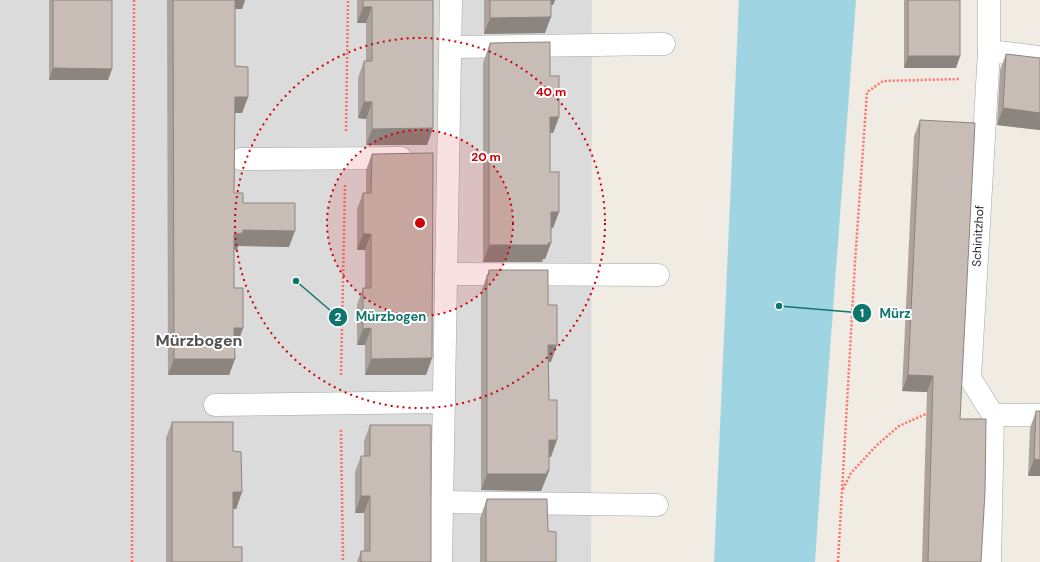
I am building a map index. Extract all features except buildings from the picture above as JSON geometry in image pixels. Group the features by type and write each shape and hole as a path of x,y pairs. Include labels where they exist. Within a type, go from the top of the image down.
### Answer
{"street":[{"path":"441,562 446,274 432,157 450,48 452,0"},
{"name":"Schinitzhof","path":"989,0 989,50 970,378 993,415"},
{"path":"450,48 664,44"},
{"path":"989,50 1040,57"},
{"path":"242,159 432,157"},
{"path":"446,274 658,275"},
{"path":"215,405 444,402"},
{"path":"990,562 993,415 1040,415"},
{"path":"442,502 657,505"}],"path":[{"path":"132,562 134,0"},
{"path":"343,562 341,404 348,0"},
{"path":"838,562 854,270 867,92 883,81 967,78 989,50"},
{"path":"842,491 851,472 877,445 899,426 933,411"}],"shaded area":[{"name":"Mürzbogen","path":"0,0 592,0 591,562 0,562"}],"water":[{"path":"739,0 856,0 815,562 714,562"}],"place":[{"name":"Mürzbogen","path":"296,281"},
{"name":"Mürz","path":"779,306"}],"district":[{"name":"Mürzbogen","path":"199,340"}]}
